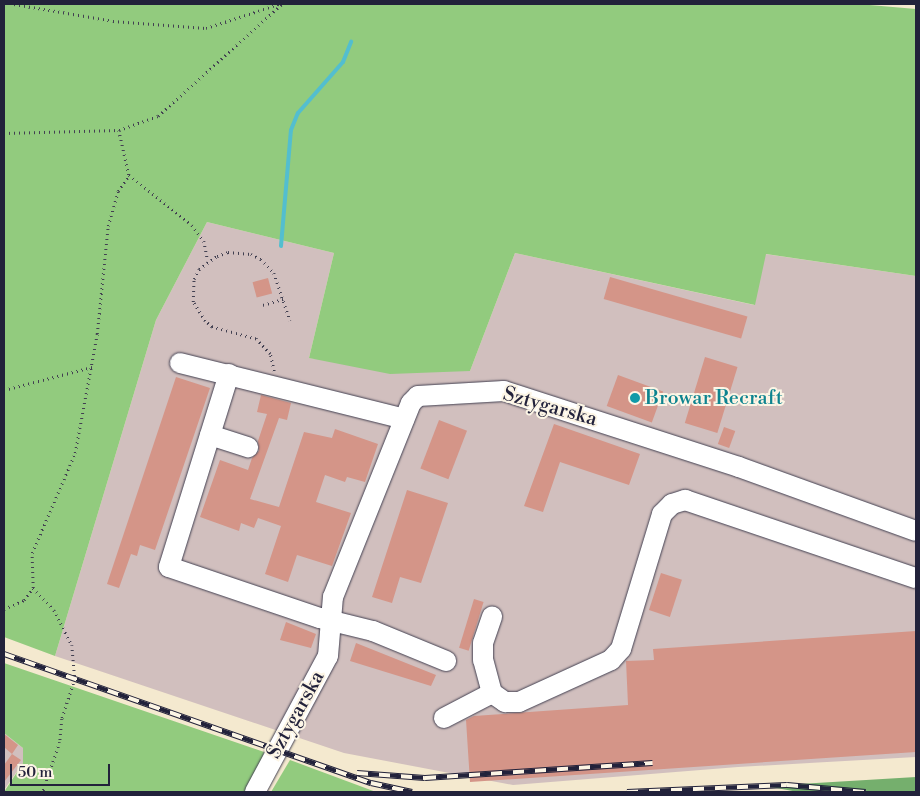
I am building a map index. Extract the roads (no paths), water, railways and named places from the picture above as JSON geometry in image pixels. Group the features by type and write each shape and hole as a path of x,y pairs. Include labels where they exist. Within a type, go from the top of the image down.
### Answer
{"street":[{"path":"180,362 404,419"},
{"path":"229,374 169,566 332,620 373,631 446,661"},
{"name":"Sztygarska","path":"254,792 328,656 334,597 404,419 418,396 504,391 739,467 916,532"},
{"path":"210,435 248,447"},
{"path":"492,617 483,643 483,660 492,693 505,702 519,702 611,660 621,649 662,514 672,504 685,500 916,578"},
{"path":"444,718 492,693"}],"waterway":[{"path":"281,246 291,130 298,113 343,62 351,42"}],"railway":[{"path":"4,654 371,783 412,792"},
{"path":"357,773 425,778 653,763"},
{"path":"627,792 787,785 866,792"}],"place":[{"name":"Browar Recraft","path":"635,398"}]}
